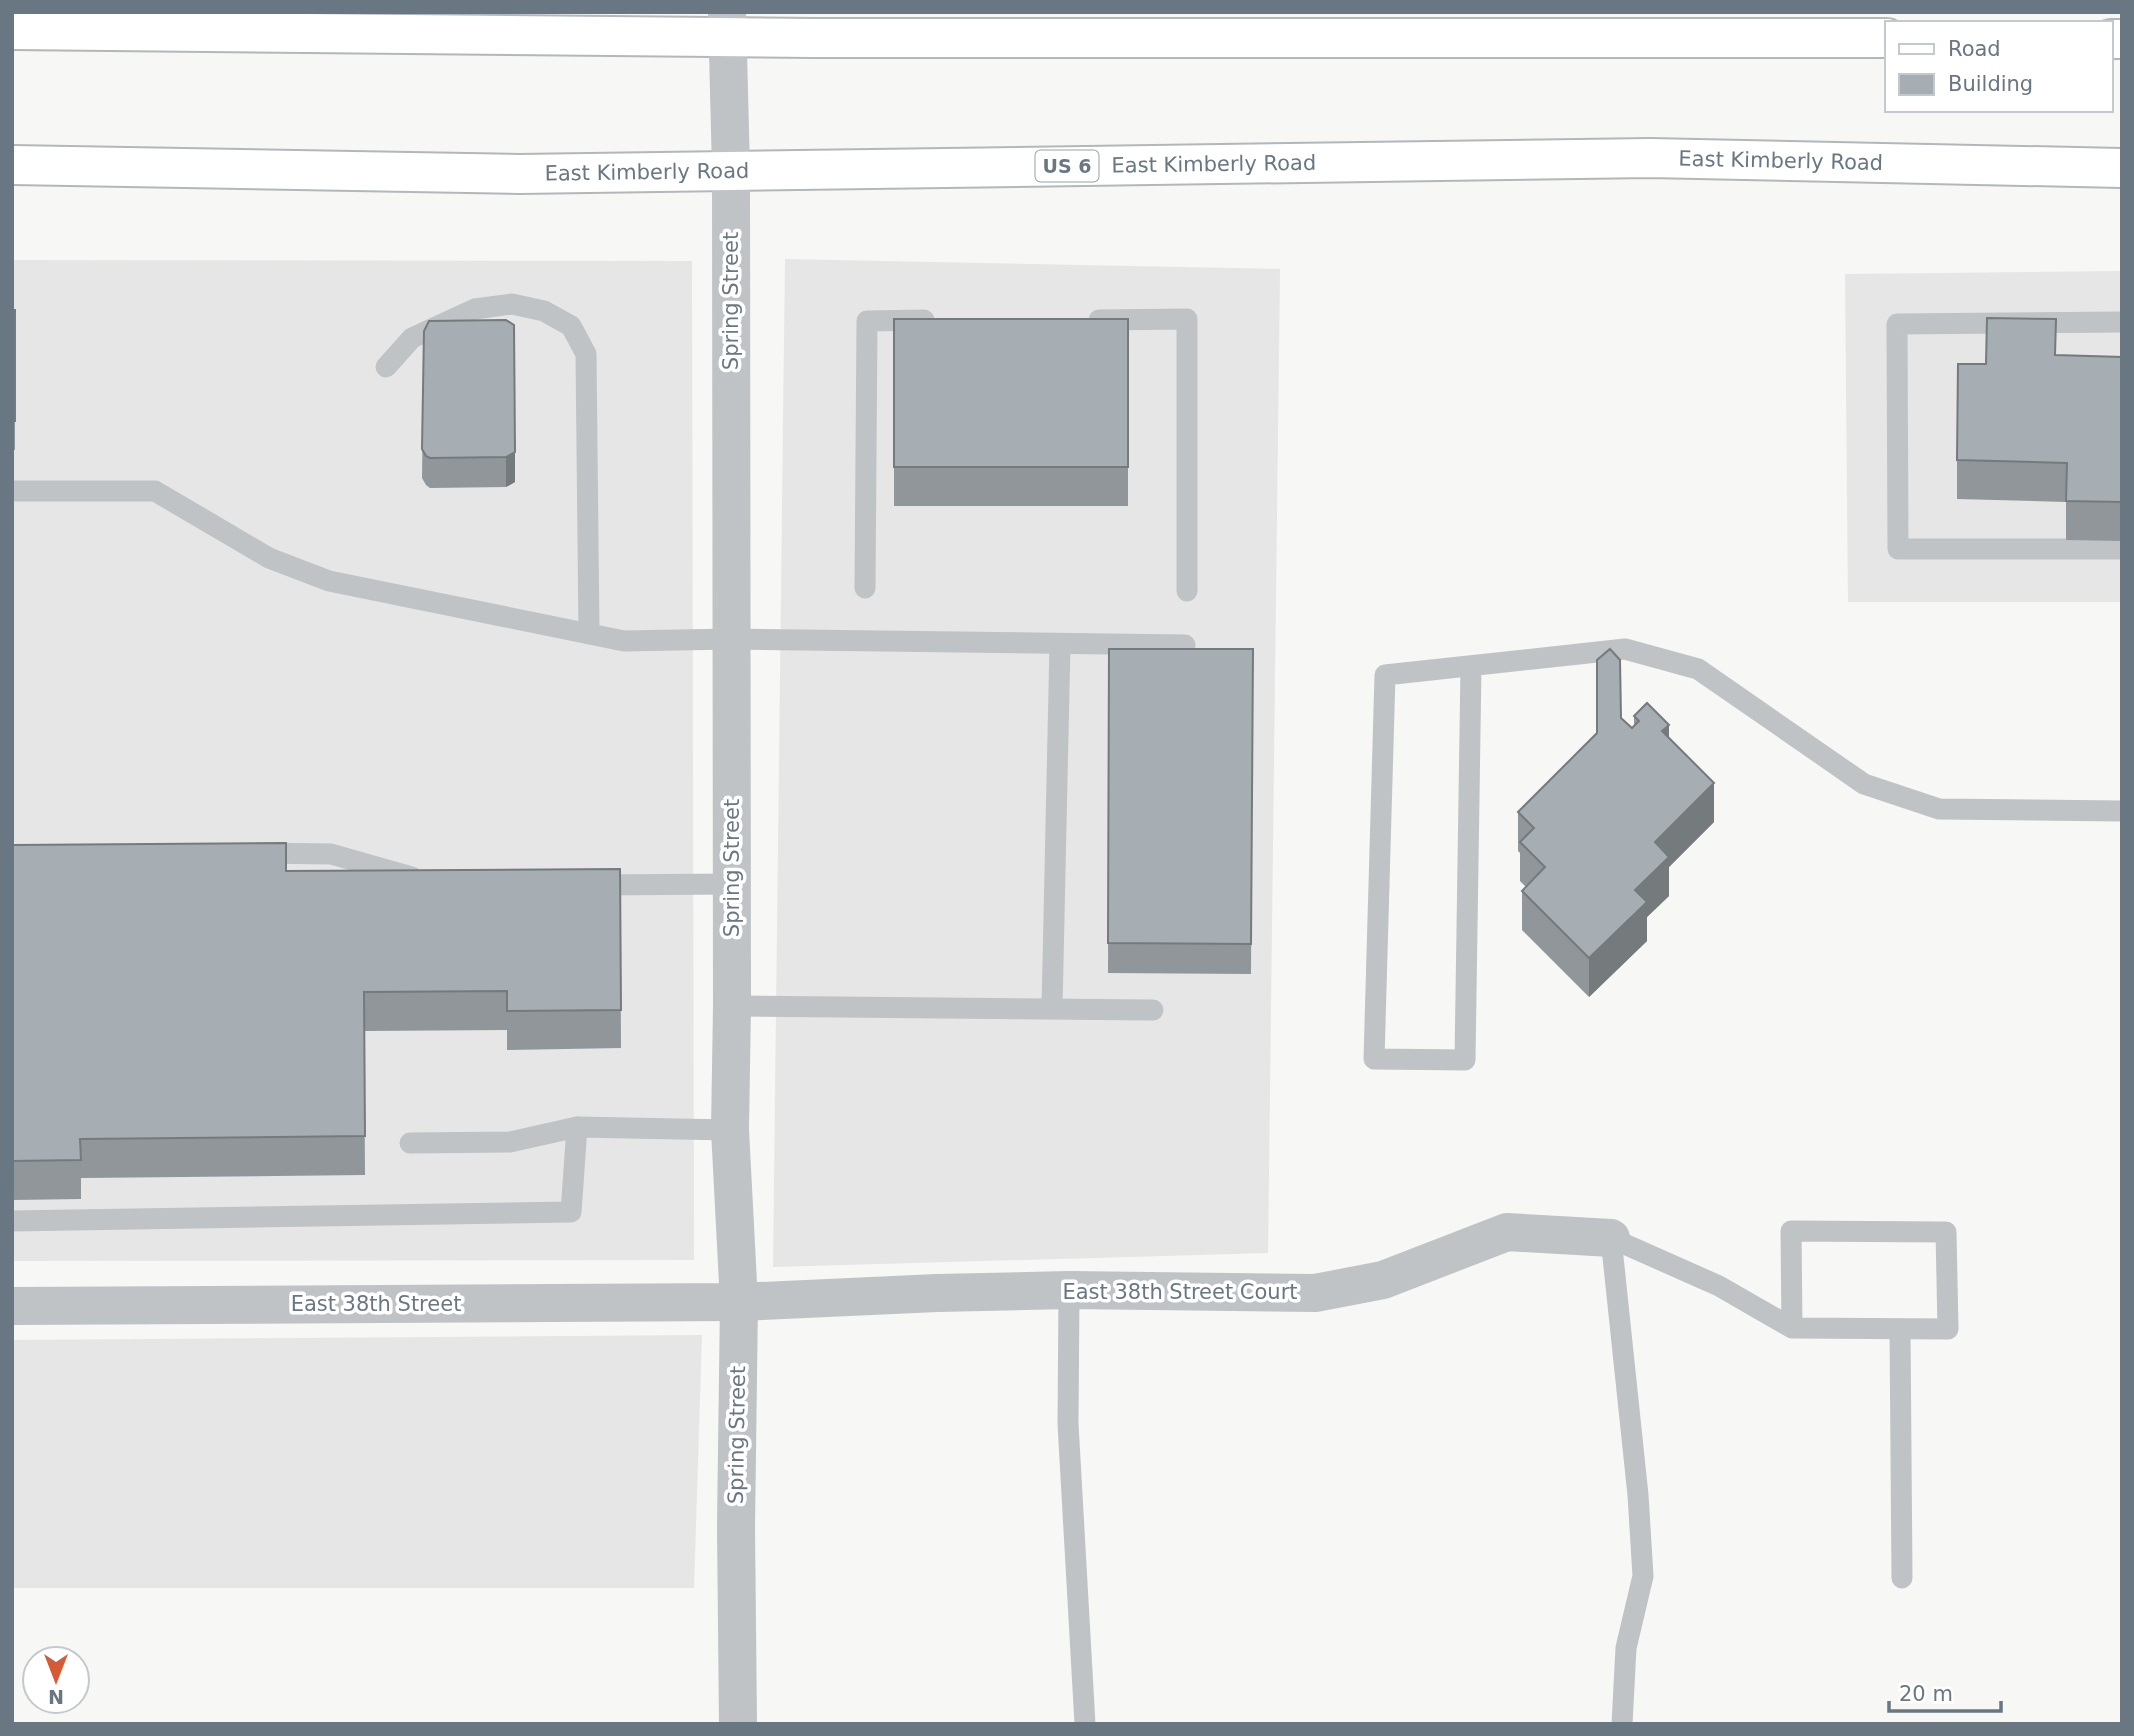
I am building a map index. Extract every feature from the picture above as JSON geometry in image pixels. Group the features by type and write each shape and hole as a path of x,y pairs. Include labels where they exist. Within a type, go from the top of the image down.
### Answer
{"main road":[{"path":"12,30 161,22 727,25 1885,38"},
{"name":"East Kimberly Road","path":"12,165 519,174 1650,158 2122,168"}],"street":[{"name":"Spring Street","path":"727,25 731,170 730,1130 739,1301 736,1527 738,1724"},
{"name":"East 38th Street Court","path":"739,1301 1069,1290 1314,1293 1383,1280 1507,1232 1611,1238"},
{"name":"East 38th Street","path":"12,1306 739,1301"}],"lane":[{"path":"386,368 412,338 475,309 512,304 544,311 571,326 586,354 589,633"},
{"path":"1075,320 1187,319 1187,591"},
{"path":"865,588 867,321 950,320"},
{"path":"2122,322 1897,324 1897,377 1898,549 2122,549"},
{"path":"12,491 155,491 269,558 329,581 624,640 1185,645"},
{"path":"1052,1009 1060,644"},
{"path":"1471,666 1465,1060 1374,1059 1385,676 1471,666 1625,649 1698,669 1864,784 1939,809 2122,811"},
{"path":"240,853 331,854 428,882"},
{"path":"575,885 732,884"},
{"path":"732,1006 1153,1010"},
{"path":"410,1143 510,1142 577,1127 730,1130"},
{"path":"12,1221 571,1212 577,1127"},
{"path":"1622,1724 1626,1648 1643,1576 1638,1495 1611,1238 1719,1286 1792,1328 1948,1329 1946,1232 1791,1231 1792,1328"},
{"path":"1069,1290 1068,1424 1085,1724"},
{"path":"1900,1329 1902,1578"}],"shaded area":[{"path":"785,259 1280,269 1268,1253 773,1267"},
{"path":"12,260 692,261 694,1260 12,1261"},
{"path":"2122,271 2122,602 1848,602 1845,274"},
{"path":"702,1335 694,1588 12,1588 12,1340"}],"building":[{"path":"12,310 15,310 15,421 12,421"},
{"path":"1987,318 2056,319 2055,355 2122,357 2122,502 2066,501 2067,463 1957,460 1958,364 1986,364"},
{"path":"894,319 1128,319 1128,467 894,467"},
{"path":"506,320 514,325 515,452 506,457 426,456 422,449 424,331 429,321"},
{"path":"1109,649 1253,649 1251,944 1108,943"},
{"path":"1610,649 1620,660 1621,718 1632,728 1639,721 1634,716 1647,703 1669,725 1662,731 1714,783 1655,842 1669,857 1635,890 1647,902 1589,958 1522,891 1545,867 1520,842 1534,828 1518,812 1597,733 1597,660"},
{"path":"286,843 286,871 620,869 621,1010 507,1011 507,991 364,992 365,1136 80,1139 81,1160 12,1161 12,845"}]}
